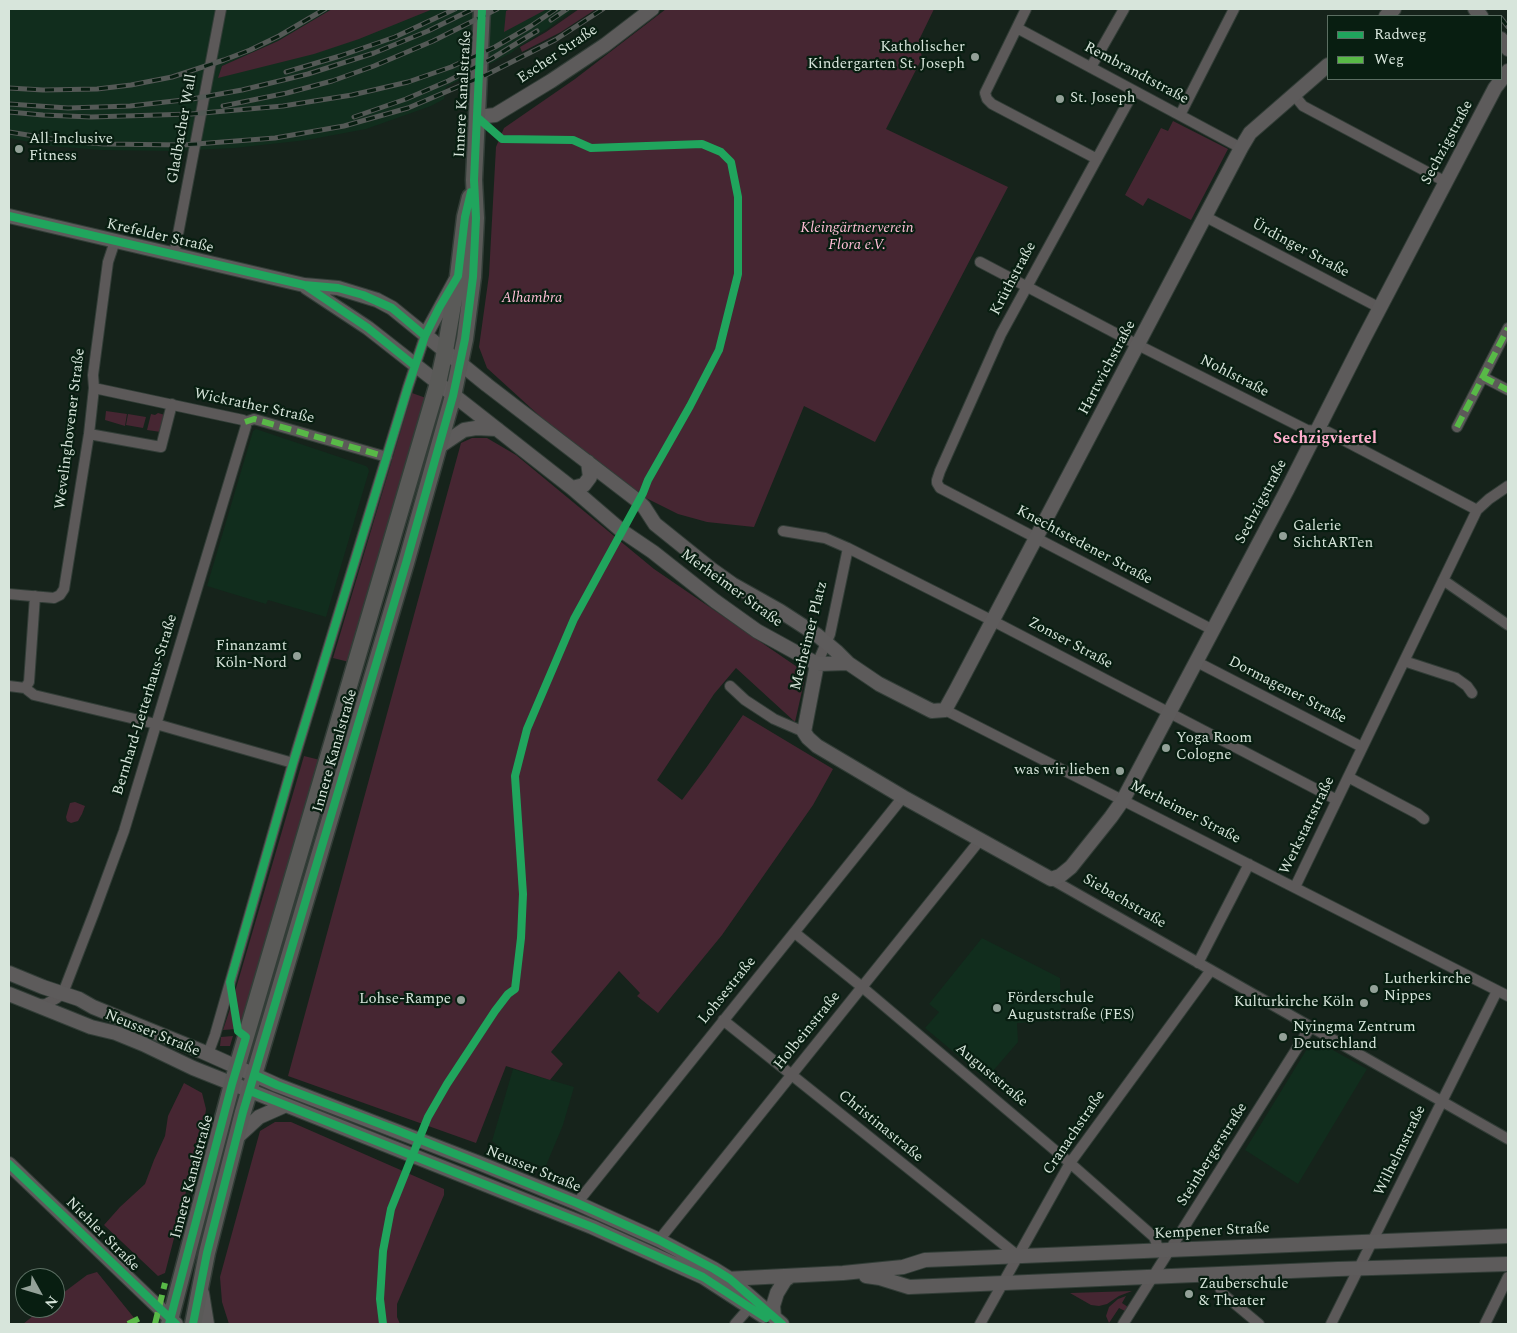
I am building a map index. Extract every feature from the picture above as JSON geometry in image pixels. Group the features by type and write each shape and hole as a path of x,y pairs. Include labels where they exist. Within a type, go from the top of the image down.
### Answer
{"main road":[{"name":"Innere Kanalstraße","path":"193,1324 236,1138 440,446 453,396 465,339 473,277 476,218 474,180 482,9"},
{"name":"Innere Kanalstraße","path":"171,1323 232,1084 438,383 446,352 465,217 474,180"}],"street":[{"name":"Gladbacher Wall","path":"174,255 222,9"},
{"name":"Escher Straße","path":"477,117 495,116 551,81 652,9"},
{"path":"1026,9 984,93 992,104 1096,159"},
{"path":"1091,67 1124,9"},
{"path":"1180,116 1234,9"},
{"name":"Rembrandtstraße","path":"1017,28 1241,148"},
{"name":"Hartwichstraße","path":"945,710 1241,148 1250,133 1327,66"},
{"name":"Sechzigstraße","path":"1051,879 1060,876 1070,867 1111,818 1123,800 1170,714 1380,308 1501,80"},
{"name":"Krüthstraße","path":"940,488 937,480 940,471 997,343 1134,91"},
{"path":"1294,95 1303,106 1446,182"},
{"name":"Krefelder Straße","path":"9,216 304,285 338,288 364,295 392,308 460,363"},
{"name":"Ürdinger Straße","path":"1206,217 1380,308"},
{"name":"Wevelinghovener Straße","path":"9,594 54,598 60,595 64,589 89,434 94,388 93,375 108,262 115,241"},
{"name":"Nohlstraße","path":"980,262 1026,288 1307,430 1328,432 1477,510"},
{"name":"Innere Kanalstraße","path":"208,1054 293,763 415,366 425,336 458,276"},
{"name":"Krefelder Straße","path":"304,285 352,317 453,396"},
{"path":"352,317 354,306 364,295"},
{"path":"1457,427 1508,328"},
{"name":"Merheimer Straße","path":"460,363 638,501 655,524 732,584 780,611 816,635 848,663 880,684 932,711 945,710 1508,996"},
{"path":"1483,377 1508,390"},
{"name":"Wickrather Straße","path":"94,388 172,404 245,422 254,419 387,457"},
{"name":"Merheimer Straße","path":"453,396 572,488 622,531 653,552 715,602 757,631 817,664"},
{"name":"Wickrather Straße","path":"89,434 160,447 172,404"},
{"name":"Bernhard-Letterhaus-Straße","path":"63,992 124,831 246,426 245,422"},
{"path":"440,446 464,430 476,428 497,429"},
{"path":"572,488 584,485 590,477 588,462"},
{"name":"Werkstattstraße","path":"1295,888 1477,510 1508,486"},
{"name":"Knechtstedener Straße","path":"940,488 1213,630"},
{"name":"Zonser Straße","path":"783,531 824,538 848,548 993,621 1337,800"},
{"path":"653,552 656,544 667,534"},
{"name":"Merheimer Platz","path":"804,732 817,664 830,634 848,548"},
{"path":"1443,580 1508,626"},
{"path":"26,688 29,682 35,596"},
{"path":"1404,661 1456,678 1472,693"},
{"name":"Dormagener Straße","path":"1197,662 1362,747"},
{"path":"817,664 848,663"},
{"path":"9,686 26,688 34,695 156,724 293,763"},
{"name":"Siebachstraße","path":"730,686 745,700 774,719 804,732 817,746 903,797 1508,1139"},
{"name":"Werkstattstraße","path":"1348,778 1418,814 1424,819"},
{"name":"Lohsestraße","path":"577,1203 903,797"},
{"name":"Holbeinstraße","path":"659,1240 980,840"},
{"path":"1198,963 1249,864"},
{"name":"Auguststraße","path":"795,933 1070,1162 1154,1237 1165,1250"},
{"name":"Cranachstraße","path":"980,1324 1070,1162 1211,970"},
{"name":"Neusser Straße","path":"9,973 43,987 63,992 92,1007 208,1054 277,1085 396,1130 577,1203 659,1240 714,1268 730,1279 774,1319"},
{"name":"Wilhelmstraße","path":"1331,1324 1497,991"},
{"path":"36,1005 46,1004 63,992"},
{"name":"Neusser Straße","path":"9,994 84,1024 143,1044 232,1084 560,1214 703,1277 750,1308 774,1319"},
{"path":"84,1024 82,1012 92,1007"},
{"name":"Christinastraße","path":"723,1020 1018,1256"},
{"name":"Steinbergerstraße","path":"1123,1324 1154,1277 1165,1250 1311,1026"},
{"path":"236,1138 259,1117 286,1105"},
{"path":"389,1146 396,1130"},
{"name":"Niehler Straße","path":"9,1164 91,1242 171,1323"},
{"path":"560,1214 577,1203"},
{"name":"Kempener Straße","path":"703,1277 730,1279 843,1273 903,1267 925,1260 1508,1236"},
{"path":"918,1262 915,1279 921,1287"},
{"name":"Kempener Straße","path":"843,1273 880,1278 909,1288 1508,1264"},
{"path":"1216,1275 1216,1280 1223,1294 1259,1324"},
{"path":"774,1319 773,1306 777,1293 791,1276"},
{"path":"1485,1324 1508,1277"},
{"path":"202,1281 207,1324"},
{"path":"735,1324 754,1306 774,1319"}],"shaded area":[{"path":"9,9 332,9 278,41 222,66 218,78 431,9 574,9 511,53 446,87 444,99 431,106 366,129 307,140 235,148 173,151 101,150 50,146 9,138"},
{"path":"256,429 368,468 369,471 326,617 268,600 266,604 207,586 253,431"},
{"name":"Förderschule Auguststraße (FES)","path":"982,938 1060,978 1061,1020 1017,1023 1018,1042 986,1079 925,1028 939,1012 929,1004"},
{"path":"1313,1039 1367,1069 1298,1184 1245,1150"},
{"path":"513,1069 574,1087 563,1125 545,1168 505,1152 492,1141"}],"green space":[{"path":"332,9 433,9 359,39 314,54 218,78 222,66 278,41"},
{"path":"510,9 547,9 504,32 506,11"},
{"path":"579,9 596,9 561,32 522,52 520,47"},
{"path":"666,9 934,9 919,40 922,58 886,129 1008,187 875,442 804,406 754,527 707,522 678,514 644,497 543,419 487,368 479,347 489,275 496,147 504,128 575,79"},
{"path":"1173,121 1228,149 1191,220 1148,198 1143,206 1125,195 1161,128 1168,131"},
{"path":"412,393 426,398 349,662 333,658"},
{"path":"106,411 127,414 125,426 105,420"},
{"path":"158,413 165,415 161,432 147,430 151,414 155,415"},
{"path":"128,414 146,417 143,428 126,425"},
{"path":"472,438 487,438 516,455 654,569 806,673 795,722 736,668 714,694 657,780 682,800 743,715 833,769 813,805 722,935 658,1013 637,996 640,993 619,971 551,1052 563,1064 550,1080 506,1066 476,1143 288,1076 461,443"},
{"path":"304,756 320,760 240,1030 234,995"},
{"path":"75,802 85,806 78,821 71,823 67,821 66,817 70,803"},
{"path":"232,1003 236,1029 223,1030"},
{"path":"233,1036 230,1046 220,1046 221,1037"},
{"path":"184,1083 202,1093 206,1109 165,1273 158,1276 104,1225 145,1184 165,1136 168,1116"},
{"path":"275,1122 291,1122 444,1189 444,1195 397,1304 397,1317 400,1324 229,1324 222,1302 220,1277 260,1131"},
{"path":"97,1272 139,1324 23,1324 30,1318 65,1318 65,1292 87,1275"},
{"path":"1132,1291 1099,1306 1091,1305 1070,1293"},
{"path":"1126,1296 1122,1303 1128,1307 1125,1311 1119,1308 1109,1323 1106,1316 1109,1307 1118,1299"}],"railway":[{"path":"9,88 43,90 97,89 172,77 250,50 279,36 325,9"},
{"path":"286,72 395,37 455,9"},
{"path":"9,104 68,108 130,106 192,99 242,90 308,74 374,53 428,31 473,9"},
{"path":"223,106 287,93 332,81 374,66 433,41 497,9"},
{"path":"9,112 91,117 191,114 283,106 352,95 408,82 451,67 495,47 556,9"},
{"path":"551,20 567,9"},
{"path":"9,132 65,141 104,144 183,145 275,138 344,126 408,108 488,74 555,40 603,9"},
{"path":"1502,19 1508,27"},
{"path":"354,117 406,99 448,81 491,59 537,31"}],"marked path":[{"path":"1457,427 1508,328"},
{"path":"1483,377 1508,390"},
{"path":"245,422 254,419 387,457"},
{"path":"155,1324 165,1283"},
{"path":"128,1324 140,1318"}],"cycle path":[{"path":"193,1324 207,1253 243,1112 406,563 453,396 465,339 473,277 476,218 474,180 482,9"},
{"path":"383,1324 380,1299 383,1251 391,1209 428,1117 447,1084 495,1011 508,994 515,989 521,938 523,894 515,776 527,729 574,619 719,350 738,274 738,197 731,162 721,152 702,144 591,148 573,140 502,139 477,117"},
{"path":"169,1324 246,1037 238,1031 230,982 293,763 408,387 425,336 458,276 465,217 471,192"},
{"path":"9,216 304,285 338,288 363,295 392,308 425,336"},
{"path":"306,286 368,328 415,366"},
{"path":"255,1075 577,1203 659,1240 730,1279 782,1324"},
{"path":"250,1091 592,1227 703,1277 766,1318"},
{"path":"9,1164 176,1324"}],"place":[{"name":"Katholischer Kindergarten St. Joseph","path":"975,57"},
{"name":"St. Joseph","path":"1060,99"},
{"name":"All Inclusive Fitness","path":"19,149"},
{"name":"Galerie SichtARTen","path":"1283,536"},
{"name":"Finanzamt Köln-Nord","path":"297,656"},
{"name":"Yoga Room Cologne","path":"1166,748"},
{"name":"was wir lieben","path":"1120,771"},
{"name":"Lutherkirche Nippes","path":"1374,989"},
{"name":"Lohse-Rampe","path":"461,1000"},
{"name":"Kulturkirche Köln","path":"1364,1003"},
{"name":"Förderschule Auguststraße (FES)","path":"997,1008"},
{"name":"Nyingma Zentrum Deutschland","path":"1283,1037"},
{"name":"Zauberschule & Theater","path":"1189,1294"}],"district":[{"name":"Sechzigviertel","path":"1325,440"}],"park label":[{"name":"Kleingärtnerverein Flora e.V.","path":"857,238"},
{"name":"Alhambra","path":"532,299"}]}
